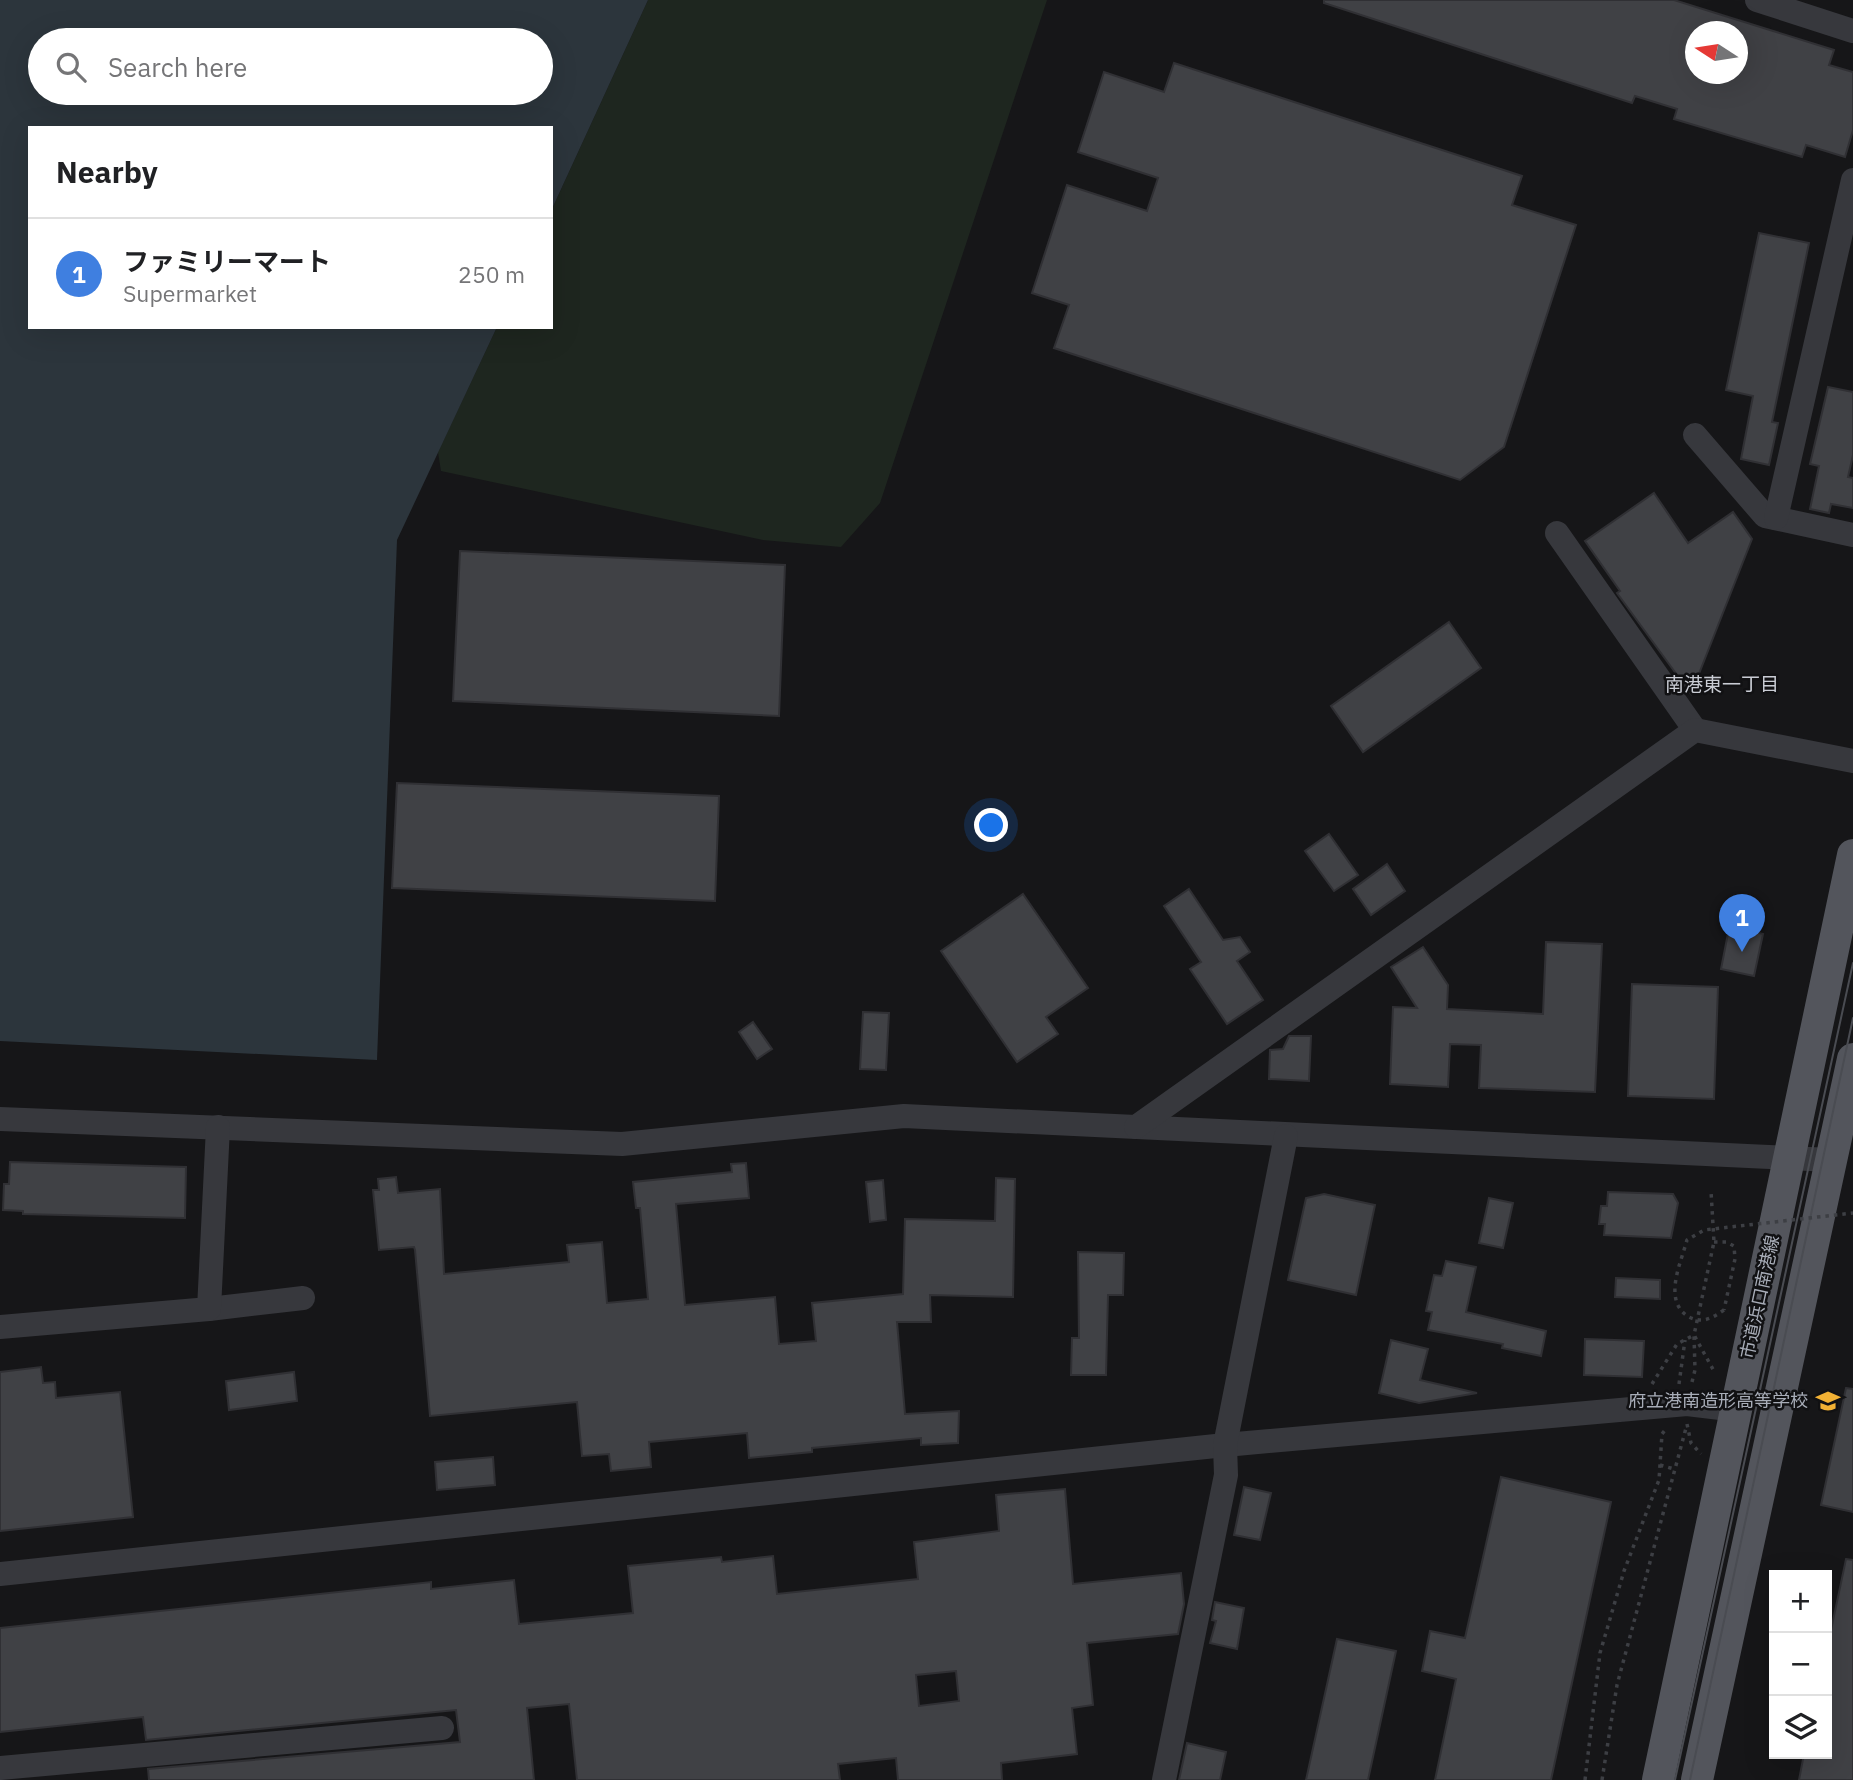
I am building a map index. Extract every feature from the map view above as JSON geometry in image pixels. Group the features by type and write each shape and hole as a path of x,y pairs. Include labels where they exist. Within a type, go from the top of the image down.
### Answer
{"main road":[{"name":"市道浜口南港線","path":"1657,1780 1853,855"},
{"path":"1697,1780 1853,1059"}],"street":[{"path":"1757,0 1853,31"},
{"path":"1776,518 1853,180"},
{"path":"1695,435 1765,516 1853,535"},
{"path":"1557,533 1695,730 1853,761"},
{"path":"1136,1127 1695,730"},
{"path":"0,1119 622,1144 904,1116 1831,1160"},
{"path":"209,1309 218,1127"},
{"path":"1164,1780 1226,1475 1224,1445 1286,1136"},
{"path":"0,1327 303,1298"},
{"path":"0,1574 1224,1445 1683,1410 1737,1410"},
{"path":"0,1768 442,1728"}],"path":[{"path":"1691,1443 1683,1410 1696,1370 1694,1335 1714,1242 1711,1191"},
{"path":"1714,1242 1726,1242 1734,1246 1735,1259 1724,1310 1710,1320 1695,1320 1683,1313 1675,1302 1675,1289 1687,1240 1704,1230 1853,1213"},
{"path":"1650,1387 1677,1344 1694,1335"},
{"path":"1694,1335 1715,1373"},
{"path":"1602,1780 1616,1685 1674,1469 1683,1410 1685,1340"},
{"path":"1585,1780 1600,1653 1624,1571 1659,1480 1662,1434 1670,1425"},
{"path":"1660,1465 1674,1469"}],"shaded area":[{"path":"0,0 648,0 553,207 553,126 28,126 28,329 496,329 397,540 377,1060 0,1041"},
{"path":"648,0 1047,0 880,503 841,547 763,540 441,471 438,452 496,329 553,329 553,207"}],"building":[{"path":"1324,0 1674,0 1741,21 1685,21 1685,84 1748,84 1748,23 1834,50 1829,65 1853,72 1853,130 1845,157 1806,145 1802,157 1674,119 1677,109 1635,96 1632,103 1324,3"},
{"path":"1174,63 1522,176 1512,205 1576,225 1504,447 1460,480 1054,348 1069,305 1032,293 1067,185 1147,211 1158,178 1078,152 1104,72 1164,92"},
{"path":"1759,233 1809,243 1772,422 1778,423 1769,465 1741,459 1753,396 1726,390"},
{"path":"1828,387 1853,392 1853,455 1848,477 1853,478 1853,508 1831,504 1829,513 1810,509 1819,466 1810,464"},
{"path":"1654,493 1688,543 1733,512 1752,539 1691,694 1617,593 1620,591 1585,541"},
{"path":"460,551 785,565 779,716 453,701"},
{"path":"1449,622 1481,668 1363,752 1331,706"},
{"path":"397,783 719,796 715,901 392,888"},
{"path":"1329,834 1358,875 1334,891 1305,851"},
{"path":"1387,864 1405,891 1371,915 1353,889"},
{"path":"1189,889 1223,940 1240,937 1250,952 1237,961 1263,1000 1227,1024 1190,969 1201,962 1164,906"},
{"path":"1023,894 1088,988 1046,1017 1058,1034 1017,1062 941,951"},
{"path":"1732,913 1762,919 1759,933 1763,934 1754,976 1721,969"},
{"path":"1546,942 1602,944 1595,1092 1479,1088 1481,1045 1450,1044 1448,1087 1390,1084 1393,1007 1417,1008 1391,967 1423,947 1448,985 1447,1009 1543,1014"},
{"path":"1632,984 1718,987 1714,1099 1628,1096"},
{"path":"863,1012 889,1013 886,1070 860,1069"},
{"path":"753,1022 772,1049 757,1059 739,1032"},
{"path":"1289,1036 1311,1036 1309,1081 1269,1079 1270,1050 1283,1049"},
{"path":"10,1162 186,1167 185,1218 23,1214 23,1211 3,1210 4,1184 9,1184"},
{"path":"746,1163 749,1198 676,1204 685,1305 775,1297 779,1344 816,1341 812,1303 903,1294 905,1219 995,1221 996,1178 1015,1179 1013,1297 930,1295 931,1322 897,1322 905,1414 959,1411 958,1443 921,1445 921,1438 812,1448 812,1452 749,1458 747,1433 649,1442 651,1467 611,1471 609,1454 582,1456 577,1402 430,1416 415,1250 414,1247 379,1250 373,1190 379,1190 378,1179 396,1177 398,1193 440,1189 444,1274 569,1262 567,1245 602,1242 607,1303 648,1299 640,1208 636,1208 633,1182 732,1172 731,1164"},
{"path":"883,1180 886,1220 870,1222 866,1182"},
{"path":"1608,1192 1673,1194 1678,1203 1671,1238 1604,1235 1605,1224 1599,1224 1601,1206 1607,1206"},
{"path":"1324,1194 1375,1205 1356,1295 1288,1280 1306,1198"},
{"path":"1489,1198 1513,1203 1503,1248 1479,1243"},
{"path":"1078,1252 1124,1253 1123,1295 1108,1295 1106,1375 1071,1375 1072,1338 1079,1338"},
{"path":"1446,1261 1476,1267 1466,1312 1546,1331 1541,1356 1502,1348 1503,1344 1428,1330 1432,1312 1426,1311 1434,1275 1442,1276"},
{"path":"1616,1278 1660,1280 1660,1299 1615,1297"},
{"path":"1585,1339 1644,1341 1642,1377 1584,1375"},
{"path":"1391,1340 1428,1349 1420,1380 1477,1393 1419,1403 1379,1393"},
{"path":"41,1367 43,1383 55,1382 56,1398 120,1392 133,1517 0,1531 0,1372"},
{"path":"294,1372 297,1401 229,1410 226,1381"},
{"path":"1846,1388 1853,1389 1853,1512 1821,1505"},
{"path":"493,1457 495,1485 437,1490 435,1462"},
{"path":"1501,1477 1611,1502 1551,1780 1435,1780 1456,1679 1422,1671 1430,1631 1465,1638"},
{"path":"1244,1487 1271,1493 1260,1540 1234,1535"},
{"path":"1065,1489 1073,1584 1181,1573 1184,1604 1178,1634 1087,1643 1093,1705 1072,1708 1077,1754 1001,1763 1002,1780 898,1780 896,1758 838,1764 840,1780 577,1780 569,1704 527,1708 534,1780 149,1780 148,1769 460,1742 456,1710 146,1740 143,1717 0,1732 0,1628 431,1582 431,1589 514,1580 519,1624 633,1613 628,1566 721,1557 722,1562 773,1556 777,1594 918,1579 914,1542 999,1531 996,1495","holes":["956,1671 959,1701 919,1706 916,1675"]},
{"path":"1846,1559 1853,1560 1853,1780 1799,1780 1803,1759 1832,1759 1832,1625"},
{"path":"1215,1602 1244,1608 1237,1649 1210,1643 1216,1621 1212,1620"},
{"path":"1337,1639 1396,1651 1368,1780 1306,1780"},
{"path":"1187,1743 1226,1752 1220,1780 1179,1780"}],"tram line":[{"path":"1675,1780 1853,963"},
{"path":"1690,1780 1853,1018"}],"place":[{"name":"ファミリーマート","path":"1742,952"},
{"name":"府立港南造形高等学校","path":"1828,1401"}],"district":[{"name":"南港東一丁目","path":"1722,684"}]}
